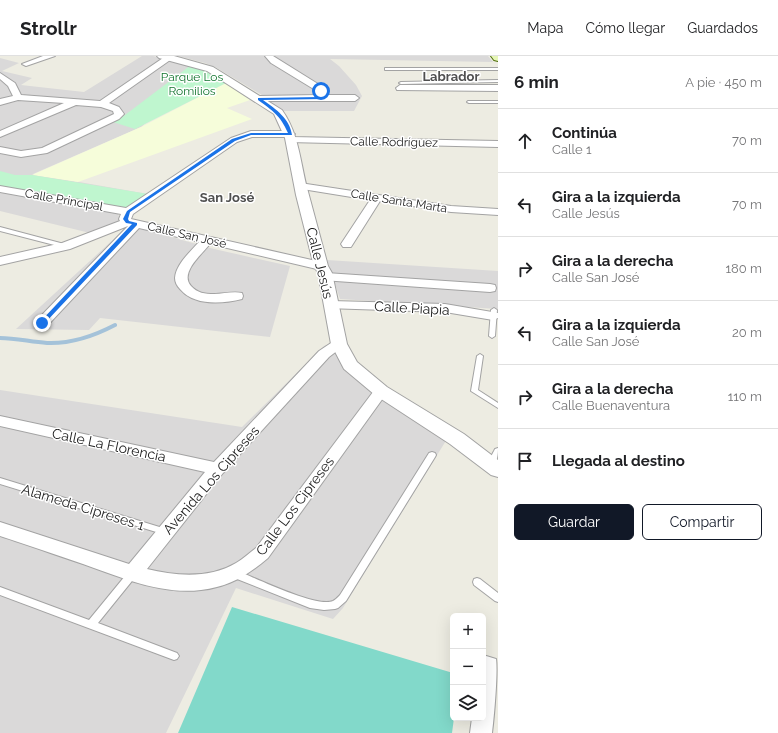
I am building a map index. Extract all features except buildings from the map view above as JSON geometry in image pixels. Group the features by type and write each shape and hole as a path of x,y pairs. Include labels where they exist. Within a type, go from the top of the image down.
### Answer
{"street":[{"path":"26,64 51,56"},
{"path":"269,56 274,61 315,86 321,91 323,98"},
{"path":"102,104 165,57"},
{"name":"Calle Jesús","path":"165,57 210,69 278,112 284,120 290,137 300,186 324,271 339,344 350,365 381,391 496,462"},
{"path":"0,75 12,85 18,97"},
{"path":"400,86 498,88"},
{"path":"0,102 18,97 102,104 116,109 119,114 116,117 51,148 28,154 0,150"},
{"path":"259,99 355,98"},
{"path":"0,134 74,102"},
{"name":"Calle San José","path":"130,219 234,140 251,134 290,137"},
{"name":"Calle Rodríguez","path":"290,137 498,144"},
{"name":"Calle Santa Marta","path":"300,186 451,210 498,212"},
{"name":"Calle Principal","path":"0,189 130,219"},
{"path":"347,244 377,198"},
{"path":"0,261 66,246 130,219"},
{"path":"42,323 130,219"},
{"name":"Calle San José","path":"130,219 324,271 490,288"},
{"path":"207,240 186,265 182,273 181,280 185,288 191,293 208,298 237,296"},
{"name":"Calle Piapia","path":"331,305 445,308 494,313"},
{"name":"Avenida Los Cipreses","path":"133,573 217,469 324,354 339,344"},
{"name":"Calle Los Cipreses","path":"0,528 133,573 167,582 194,583 215,580 234,574 250,565 262,553 381,391"},
{"name":"Calle La Florencia","path":"0,421 217,469"},
{"path":"486,665 489,666 486,692"},
{"path":"481,733 482,721"}],"lane":[{"path":"386,69 498,69"},
{"path":"400,86 498,81"},
{"path":"469,102 498,102"},
{"path":"0,229 66,246"},
{"path":"492,336 494,313"},
{"path":"480,356 474,391 498,406"},
{"path":"234,574 310,604 324,606 335,605 343,598 432,455"},
{"name":"Alameda Cipreses 1","path":"0,481 166,532"},
{"name":"Avenida Los Cipreses","path":"91,625 133,573"},
{"path":"477,582 498,598"},
{"path":"0,592 174,656"}],"shaded area":[{"path":"142,56 153,56 191,65 205,71 141,127 33,174 148,194 118,214 120,218 117,222 90,233 0,211 0,58 19,63 2,71 32,78 21,85 84,92"},
{"path":"178,56 488,56 493,62 330,59 339,66 356,85 362,96 354,111 281,111 262,95 217,68 205,63"},
{"path":"226,83 250,100 227,108 252,119 78,182 32,175 141,127"},
{"path":"129,225 214,249 290,266 270,337 100,318 89,330 16,329"},
{"path":"327,260 498,271 498,309 340,299"},
{"path":"331,343 343,367 447,439 343,608 333,619 236,588 166,733 0,733 0,390 242,427 324,346"},
{"path":"232,607 450,672 450,721 454,721 452,733 178,733"}],"green space":[{"name":"Parque Los Romilios","path":"191,65 226,83 135,129 113,122 121,118"},
{"path":"0,171 15,175 32,175 148,194 127,208 0,187"}],"waterway":[{"path":"0,338 47,343 74,341 99,333 115,325"}],"district":[{"name":"Labrador","path":"451,76"},
{"name":"San José","path":"227,197"}],"route":[{"path":"42,323 136,224 128,222 125,219 128,212 234,140 251,134 290,134 284,120 278,112 259,99 323,98 321,91"}]}
